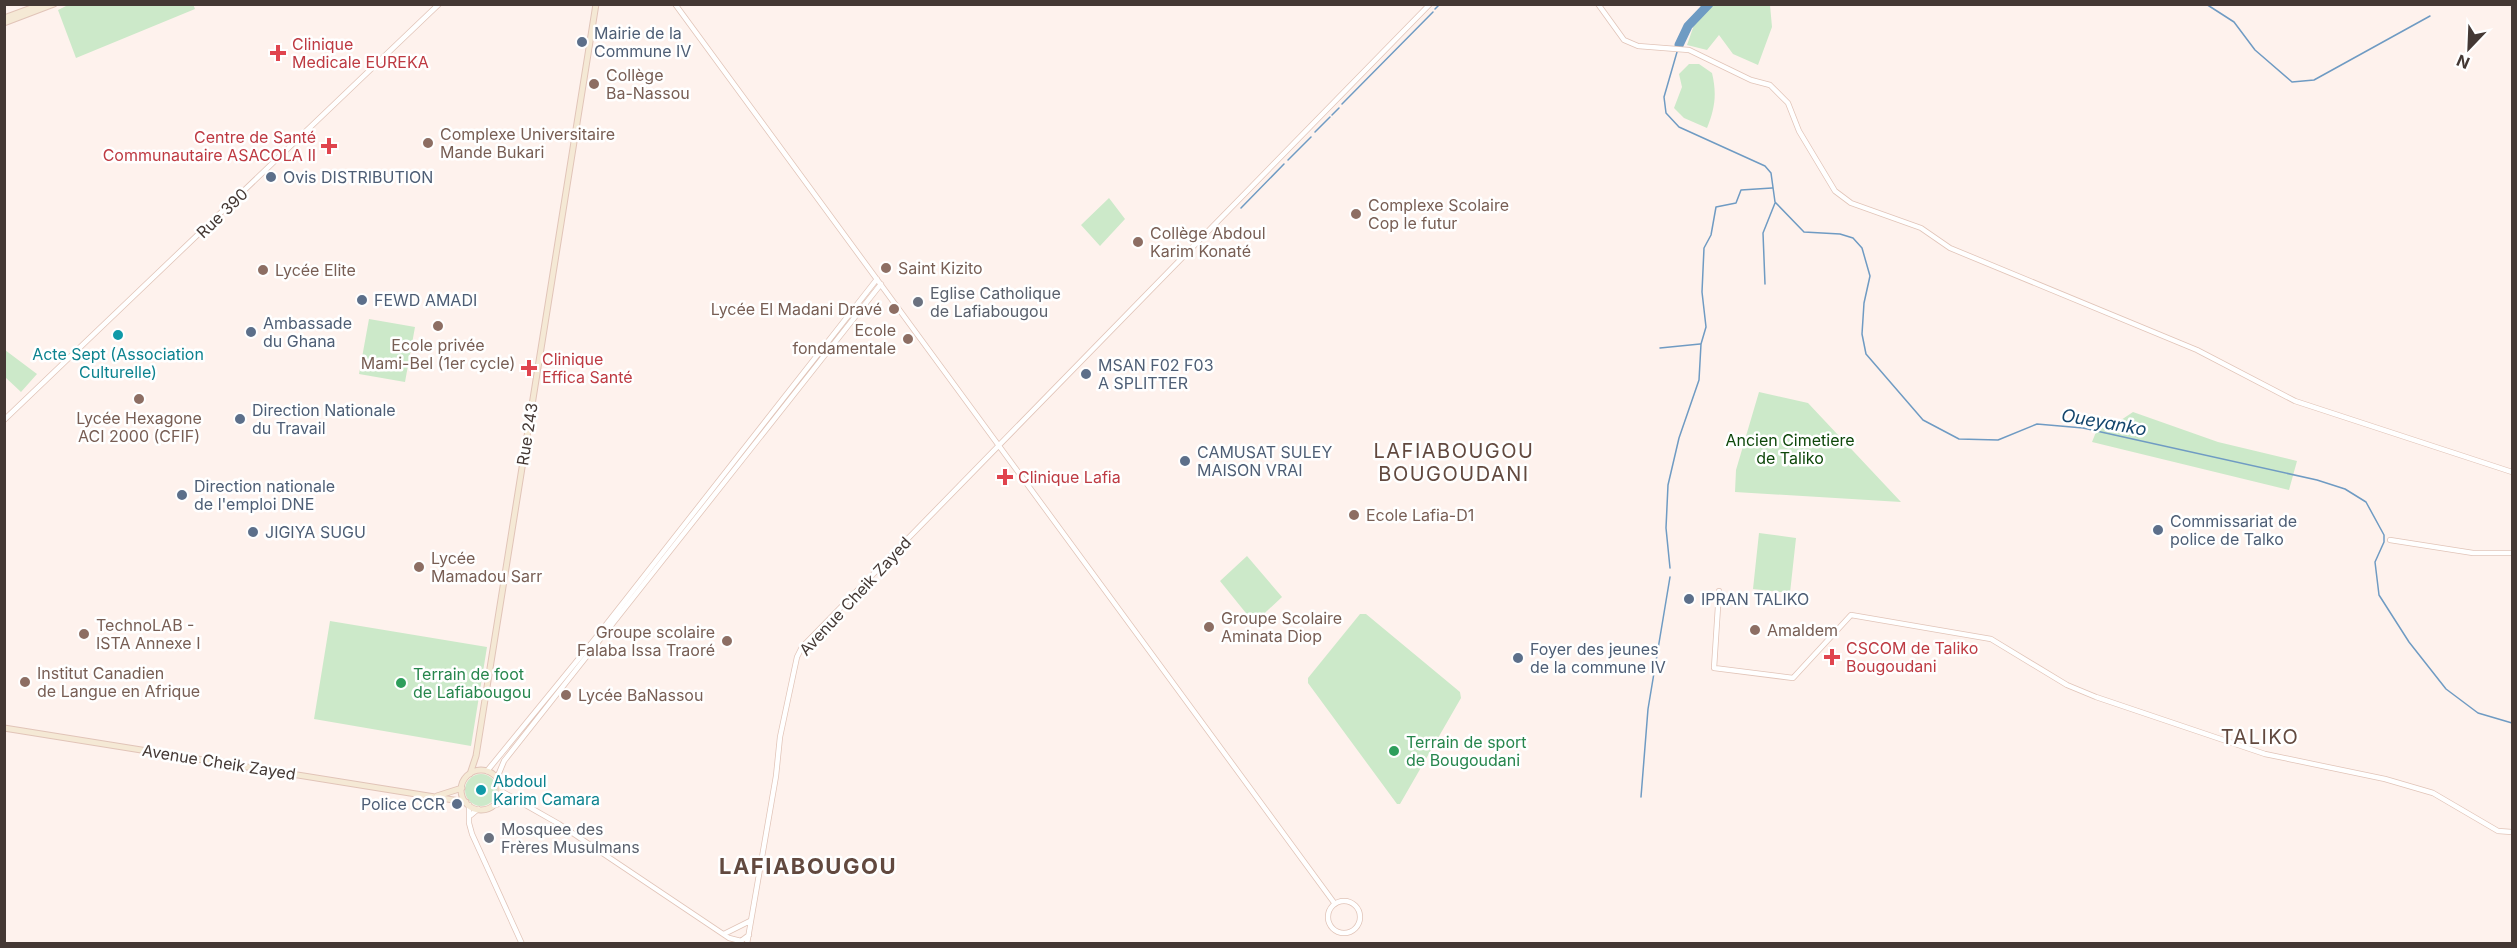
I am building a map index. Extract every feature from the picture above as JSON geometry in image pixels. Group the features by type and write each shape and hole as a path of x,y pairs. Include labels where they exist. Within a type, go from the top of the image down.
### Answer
{"main road":[{"path":"4,18 42,4"},
{"path":"4,23 54,4"},
{"name":"Rue 243","path":"470,774 476,756 596,4"},
{"name":"Avenue Cheik Zayed","path":"4,728 467,803"},
{"path":"476,756 486,771 497,778 501,791 494,805 478,809 467,803 462,788 470,774 486,771"},
{"name":"Avenue Cheik Zayed","path":"433,796 462,788"}],"street":[{"name":"Rue 390","path":"4,420 439,4"},
{"path":"675,4 1335,904"},
{"name":"Avenue Cheik Zayed","path":"747,944 775,787 780,737 797,657 802,647 1430,4"},
{"path":"1598,4 1624,40 1638,46 1689,50 1751,80 1770,85 1788,103 1799,130 1829,186 1851,203 1921,228 1950,248 2197,350 2295,400 2512,472"},
{"path":"486,771 606,625 879,281"},
{"path":"497,778 504,761 879,281"},
{"path":"2390,540 2473,553 2512,553"},
{"path":"1719,591 1714,668 1793,678 1851,615 1991,639 2067,685 2096,697 2265,754 2385,779 2433,793 2498,831 2512,832"},
{"path":"501,791 734,941 745,939 750,933 745,927 736,929"},
{"path":"494,805 508,802 518,803 538,813"},
{"path":"467,803 471,815 469,823 472,834 522,944"},
{"path":"471,815 478,809"},
{"path":"1345,901 1358,910 1359,924 1353,931 1342,933 1332,928 1328,914 1335,904 1345,901"},
{"path":"724,934 750,921"},
{"path":"734,941 736,929"}],"green space":[{"path":"70,4 193,4 195,9 76,58 58,10"},
{"path":"1701,5 1770,5 1772,27 1758,65 1733,54 1719,35 1707,50 1687,45"},
{"path":"1689,64 1699,64 1712,73 1714,101 1707,128 1684,118 1674,108 1682,87 1679,74"},
{"path":"1109,198 1125,219 1100,246 1081,225"},
{"path":"369,319 415,327 405,382 359,374"},
{"path":"5,350 37,374 21,392 5,377"},
{"name":"Ancien Cimetiere de Taliko","path":"1759,392 1808,403 1901,502 1735,492 1736,470"},
{"path":"2133,412 2218,442 2297,461 2289,490 2092,442 2102,417 2118,422"},
{"path":"1759,533 1796,538 1790,593 1753,589"},
{"path":"1247,556 1282,597 1254,623 1220,581"},
{"name":"Terrain de sport de Bougoudani","path":"1360,614 1366,614 1460,692 1461,698 1400,804 1397,804 1308,683 1308,678"},
{"name":"Terrain de foot de Lafiabougou","path":"330,621 487,647 471,746 314,719"},
{"path":"481,774 492,779 497,790 492,801 481,806 470,801 465,790 470,779"}],"waterway":[{"path":"1435,9 1440,4"},
{"path":"1679,45 1688,26 1709,4"},
{"path":"2206,4 2234,22 2255,50 2292,82 2314,80 2430,16"},
{"path":"1342,104 1433,12"},
{"name":"Oueyanko","path":"1677,52 1664,97 1666,113 1679,127 1765,166 1771,173 1775,202 1804,232 1840,234 1853,238 1862,248 1870,276 1864,303 1862,334 1866,354 1923,420 1959,439 1998,440 2037,424 2083,428 2317,480 2345,489 2366,502 2384,535 2384,542 2375,562 2379,595 2409,642 2446,689 2478,713 2512,723"},
{"path":"1332,115 1339,108"},
{"path":"1315,132 1330,117"},
{"path":"1288,160 1311,137"},
{"path":"1241,208 1284,164"},
{"path":"1670,568 1666,528 1668,485 1679,438 1699,380 1701,344 1706,327 1702,292 1704,248 1711,235 1716,207 1736,203 1741,190 1772,188"},
{"path":"1765,284 1763,233 1775,203"},
{"path":"1660,348 1700,344"},
{"path":"1641,797 1648,709 1670,577"}],"place":[{"name":"Mairie de la Commune IV","path":"582,42"},
{"name":"Clinique Medicale EUREKA","path":"278,53"},
{"name":"Collège Ba-Nassou","path":"594,84"},
{"name":"Complexe Universitaire Mande Bukari","path":"428,143"},
{"name":"Centre de Santé Communautaire ASACOLA II","path":"329,146"},
{"name":"Ovis DISTRIBUTION","path":"271,177"},
{"name":"Complexe Scolaire Cop le futur","path":"1356,214"},
{"name":"Collège Abdoul Karim Konaté","path":"1138,242"},
{"name":"Saint Kizito","path":"886,268"},
{"name":"Lycée Elite","path":"263,270"},
{"name":"FEWD AMADI","path":"362,300"},
{"name":"Eglise Catholique de Lafiabougou","path":"918,302"},
{"name":"Lycée El Madani Dravé","path":"894,309"},
{"name":"Ecole privée Mami-Bel (1er cycle)","path":"438,326"},
{"name":"Ambassade du Ghana","path":"251,332"},
{"name":"Acte Sept (Association Culturelle)","path":"118,335"},
{"name":"Ecole fondamentale","path":"908,339"},
{"name":"Clinique Effica Santé","path":"529,368"},
{"name":"MSAN F02 F03 A SPLITTER","path":"1086,374"},
{"name":"Lycée Hexagone ACI 2000 (CFIF)","path":"139,399"},
{"name":"Direction Nationale du Travail","path":"240,419"},
{"name":"CAMUSAT SULEY MAISON VRAI","path":"1185,461"},
{"name":"Clinique Lafia","path":"1005,477"},
{"name":"Direction nationale de l'emploi DNE","path":"182,495"},
{"name":"Ecole Lafia-D1","path":"1354,515"},
{"name":"Commissariat de police de Talko","path":"2158,530"},
{"name":"JIGIYA SUGU","path":"253,532"},
{"name":"Lycée Mamadou Sarr","path":"419,567"},
{"name":"IPRAN TALIKO","path":"1689,599"},
{"name":"Groupe Scolaire Aminata Diop","path":"1209,627"},
{"name":"Amaldem","path":"1755,630"},
{"name":"TechnoLAB - ISTA Annexe I","path":"84,634"},
{"name":"Groupe scolaire Falaba Issa Traoré","path":"727,641"},
{"name":"CSCOM de Taliko Bougoudani","path":"1832,657"},
{"name":"Foyer des jeunes de la commune IV","path":"1518,658"},
{"name":"Institut Canadien de Langue en Afrique","path":"25,682"},
{"name":"Terrain de foot de Lafiabougou","path":"401,683"},
{"name":"Lycée BaNassou","path":"566,695"},
{"name":"Terrain de sport de Bougoudani","path":"1394,751"},
{"name":"Abdoul Karim Camara","path":"481,790"},
{"name":"Police CCR","path":"457,804"},
{"name":"Mosquee des Frères Musulmans","path":"489,838"}],"district":[{"name":"LAFIABOUGOU BOUGOUDANI","path":"1454,462"},
{"name":"TALIKO","path":"2260,737"},
{"name":"LAFIABOUGOU","path":"808,866"}]}
